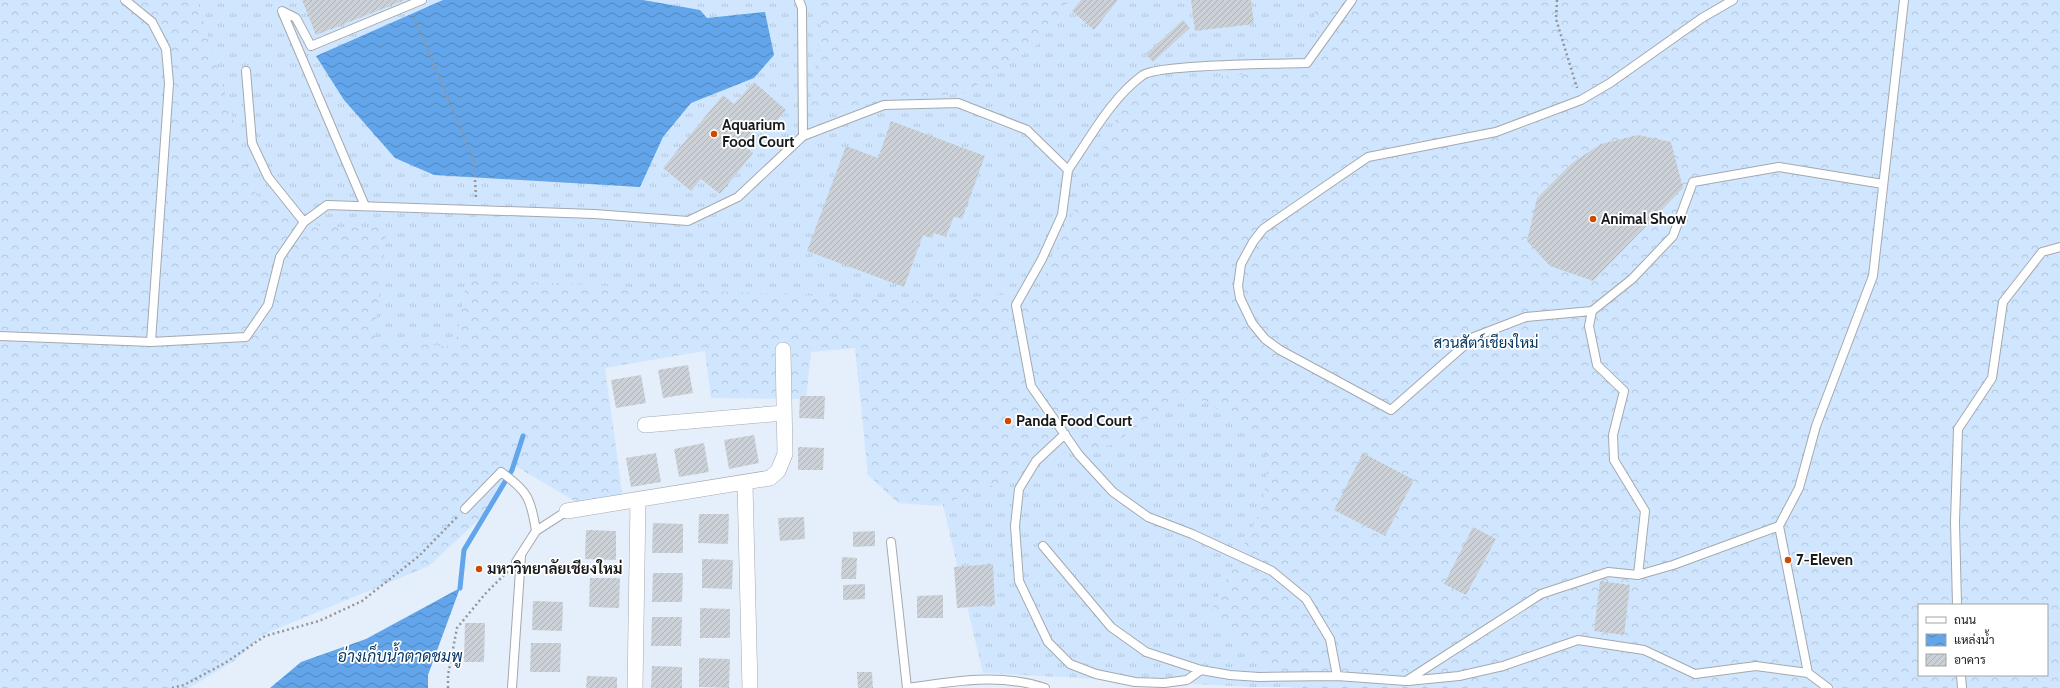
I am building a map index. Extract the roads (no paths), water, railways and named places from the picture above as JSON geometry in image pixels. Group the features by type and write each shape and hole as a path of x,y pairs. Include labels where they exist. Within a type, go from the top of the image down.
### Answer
{"street":[{"path":"567,511 745,484 770,478 778,471 785,454 783,350"},
{"path":"645,425 784,412"},
{"path":"745,484 750,688"},
{"path":"635,688 638,500"}],"lane":[{"path":"124,0 152,22 166,48 169,83 151,342"},
{"path":"365,206 282,11 296,18 311,46 422,0"},
{"path":"800,0 802,8 803,136"},
{"path":"1337,676 1330,639 1306,599 1272,571 1192,534 1148,517 1113,492 1079,455 1031,386 1016,305 1042,259 1062,214 1068,170 1123,92 1145,74 1176,68 1306,63 1352,0"},
{"path":"1733,0 1702,18 1610,83 1581,100 1496,132 1368,157 1263,229 1253,242 1241,264 1238,286 1240,298 1252,322 1265,339 1280,350 1391,410 1474,337 1526,318 1592,311 1632,279 1673,236 1693,182 1779,167 1882,184"},
{"path":"1808,673 1779,526 1799,488 1816,426 1873,276 1882,184 1904,0"},
{"path":"246,71 252,143 268,177 304,222"},
{"path":"0,336 151,342 246,337 268,306 280,257 304,222 327,205 594,214 688,221 738,197 803,136 884,105 958,102 1027,130 1068,170"},
{"path":"1956,604 1958,429 1992,378 2003,302 2042,252 2060,247"},
{"path":"1592,311 1589,326 1597,365 1624,391 1613,435 1614,460 1645,512 1638,575"},
{"path":"1065,434 1036,461 1019,489 1015,526 1019,581 1048,642 1070,664 1096,674 1135,682 1164,684 1187,680 1201,670"},
{"path":"465,509 501,472 521,486 532,507 536,531"},
{"path":"512,688 518,559 536,531 567,511"},
{"path":"1406,681 1542,594 1608,572 1638,575 1673,565 1779,526"},
{"path":"891,542 908,688 952,681 1008,679 1031,683 1045,688"},
{"path":"1042,546 1111,627 1146,652 1201,670 1230,675 1260,677 1337,676 1406,681 1459,676 1503,666 1578,640 1644,650 1696,674 1756,666 1808,673 1828,688"},
{"path":"1961,676 1962,688"}],"water":[{"path":"443,0 643,0 700,10 707,18 765,12 774,55 754,78 691,103 663,137 640,187 434,175 395,158 344,100 316,56"},
{"name":"อ่างเก็บน้ำตาดชมพู","path":"460,588 428,675 428,688 270,688 301,662 366,639"}],"waterway":[{"path":"460,588 464,550 512,470 523,436"}],"place":[{"name":"Aquarium Food Court","path":"714,134"},
{"name":"Animal Show","path":"1593,219"},
{"name":"Panda Food Court","path":"1008,421"},
{"name":"7-Eleven","path":"1788,560"},
{"name":"มหาวิทยาลัยเชียงใหม่","path":"479,569"}],"park label":[{"name":"สวนสัตว์เชียงใหม่","path":"1486,343"}]}
